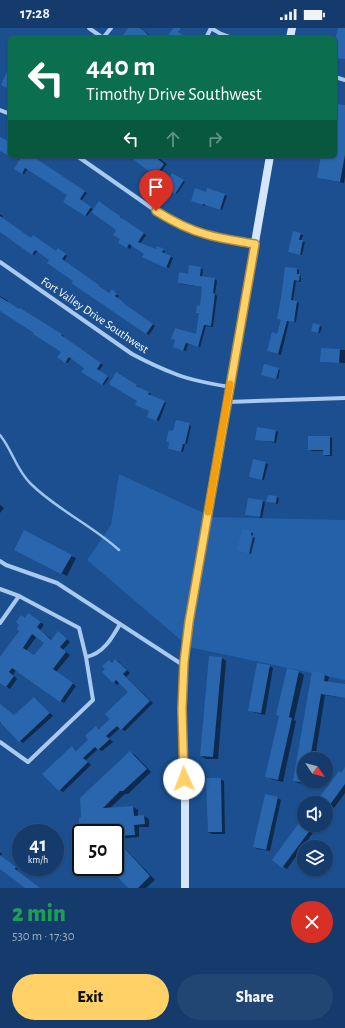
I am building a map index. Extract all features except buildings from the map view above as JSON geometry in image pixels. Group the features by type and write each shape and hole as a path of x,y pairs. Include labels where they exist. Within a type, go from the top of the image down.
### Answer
{"main road":[{"path":"186,887 182,709 184,665 189,622 270,158"}],"street":[{"path":"88,28 100,36"},
{"path":"212,28 226,36"},
{"path":"80,158 172,221 206,234 255,244"},
{"name":"Fort Valley Drive Southwest","path":"0,262 132,354 179,376 204,383 230,387"},
{"path":"227,402 345,398"},
{"path":"0,561 57,583 184,665"},
{"path":"0,589 19,596 79,628 86,657 93,700 28,762 0,742"},
{"path":"0,623 19,596"},
{"path":"86,657 101,651 120,624"}],"shaded area":[{"path":"119,474 212,517 345,520 345,680 189,647 87,560 111,525"}],"waterway":[{"path":"0,435 18,467 31,484 52,502 98,533 119,550"}],"slow traffic":[{"path":"208,512 230,384"}],"route":[{"path":"156,211 172,221 206,234 255,244 189,622 184,662 182,709 184,779"}]}
